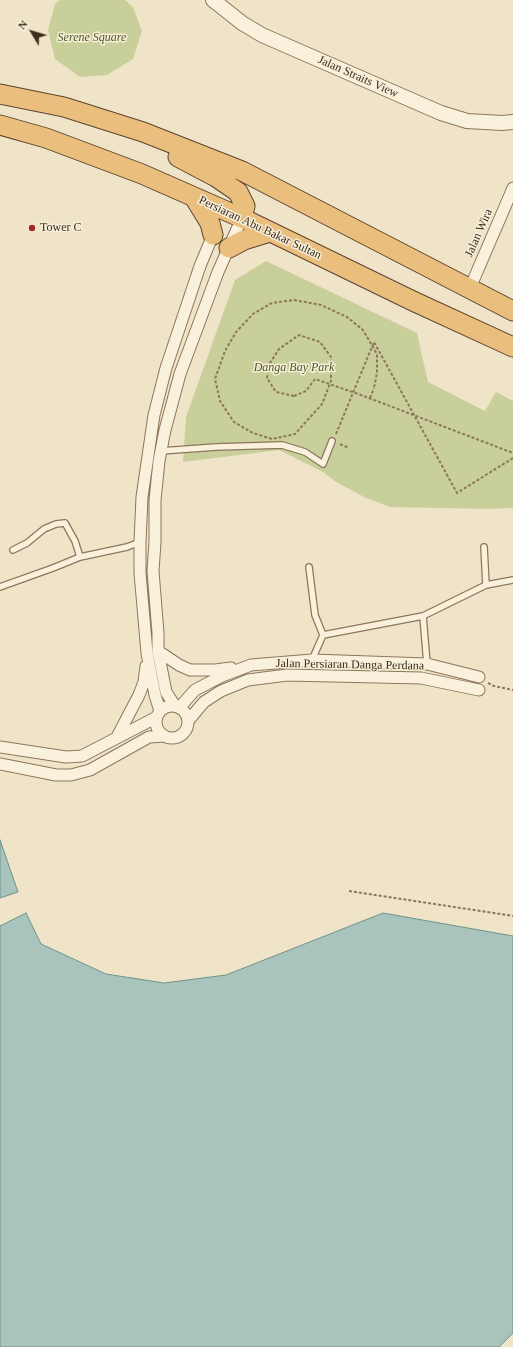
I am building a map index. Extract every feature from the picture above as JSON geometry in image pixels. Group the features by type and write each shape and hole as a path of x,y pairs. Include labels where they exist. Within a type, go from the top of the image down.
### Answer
{"highway":[{"path":"0,94 64,108 143,132 242,171 513,311"},
{"path":"102,119 183,159 216,177 238,192 245,206 242,218"},
{"name":"Persiaran Abu Bakar Sultan","path":"0,125 46,138 142,174 242,218 511,347"},
{"path":"223,210 229,200 238,192 253,189 269,193 369,236"},
{"path":"194,197 210,223 213,235"},
{"path":"229,248 244,240 270,232"}],"street":[{"name":"Jalan Straits View","path":"213,0 242,23 262,35 441,113 467,122 513,122"},
{"name":"Jalan Wira","path":"470,288 513,188"},
{"path":"164,736 156,724 158,714 152,652 140,573 142,497 156,408 166,368 200,266 223,210"},
{"path":"117,737 131,712 144,682 158,633 153,571 155,542 154,500 161,451 180,374 218,272 242,218"},
{"path":"152,652 190,670 215,670 251,665"},
{"path":"0,764 56,775 71,775 90,770 149,737 173,737 181,734 188,722 185,714 177,707 166,692 152,652"},
{"name":"Jalan Persiaran Danga Perdana","path":"177,707 194,690 222,676 251,665 312,660 427,664 479,677"},
{"name":"Jalan Persiaran Danga Perdana","path":"188,722 204,702 221,691 248,680 287,675 421,678 479,690"},
{"path":"0,747 66,757 82,756 158,714 167,706 177,707"}],"lane":[{"path":"161,451 246,445 282,445 305,452 323,464 332,442"},
{"path":"12,550 27,543 44,529 56,524 66,523 75,541 80,557"},
{"path":"0,587 80,557 127,547 140,542"},
{"path":"484,547 486,585"},
{"path":"309,567 315,616 323,635 312,660"},
{"path":"323,635 423,616 486,585 513,580"},
{"path":"423,616 427,664"}],"path":[{"path":"370,398 377,373 377,354 363,330 347,317 321,305 294,300 272,303 253,314 236,332 225,351 215,380 220,401 234,422 253,433 272,438 295,434 322,404 331,381 331,357 320,342 299,336 279,349 270,363 267,378 276,392 294,396 306,391 315,379 353,392 370,398 513,453"},
{"path":"349,448 332,442 374,342 457,494 513,458"},
{"path":"479,677 494,686 513,690"},
{"path":"349,891 513,916"}],"green space":[{"name":"Serene Square","path":"60,0 125,0 133,7 142,31 133,59 107,75 80,77 55,59 48,30 55,4"},
{"name":"Danga Bay Park","path":"266,261 417,333 428,382 485,411 496,392 513,401 513,508 488,509 390,507 366,498 336,482 323,472 279,450 183,462 186,417 235,280"}],"water":[{"path":"0,840 18,892 0,898"},
{"path":"26,913 41,944 106,974 164,983 226,975 383,913 513,936 513,1333 499,1347 0,1347 0,926"}],"place":[{"name":"Tower C","path":"32,228"}]}
